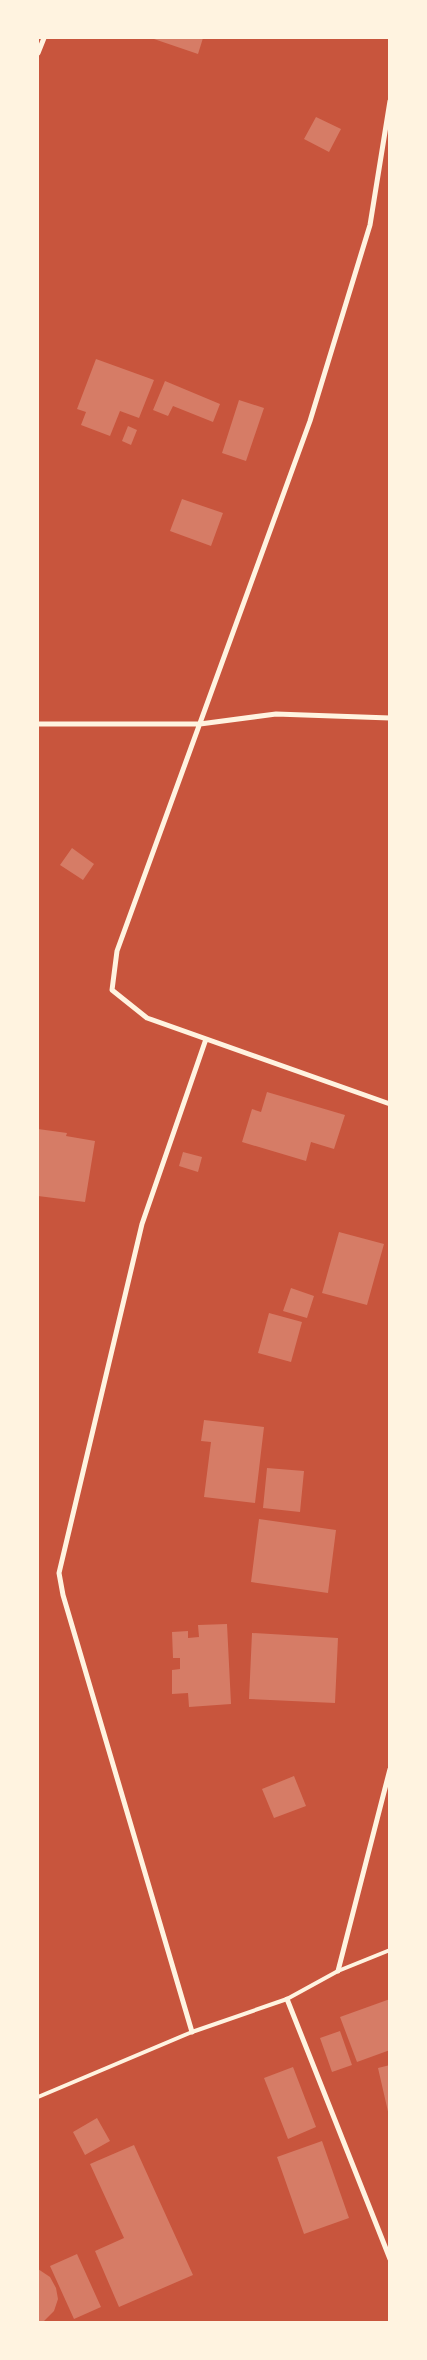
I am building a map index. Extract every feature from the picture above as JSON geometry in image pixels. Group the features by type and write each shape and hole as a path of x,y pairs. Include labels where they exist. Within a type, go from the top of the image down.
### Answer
{"street":[{"path":"38,53 44,38"},
{"path":"390,101 370,226 313,412 117,951 112,990 147,1018 390,1104"},
{"path":"38,724 200,724 276,714 390,718"},
{"path":"192,2032 66,1605 59,1573 142,1224 206,1039"},
{"path":"338,1970 390,1769"},
{"path":"286,1999 390,2259"}],"lane":[{"path":"38,2097 192,2032 286,1999 338,1970 390,1950"}],"building":[{"path":"151,38 203,38 198,54"},
{"path":"316,117 341,129 329,152 304,139"},
{"path":"96,359 154,380 139,418 120,411 110,436 81,425 86,412 77,409"},
{"path":"165,381 220,404 213,422 173,406 168,416 153,410"},
{"path":"239,400 264,408 246,461 222,453"},
{"path":"128,426 137,430 131,445 122,441"},
{"path":"182,499 223,513 211,546 170,531"},
{"path":"72,848 94,864 83,880 60,865"},
{"path":"267,1092 345,1115 334,1149 311,1142 306,1161 242,1142 252,1109 261,1112"},
{"path":"38,1129 67,1133 66,1136 95,1141 85,1202 38,1196"},
{"path":"183,1152 202,1157 198,1172 179,1166"},
{"path":"339,1232 384,1244 367,1305 322,1293"},
{"path":"291,1288 314,1296 307,1318 283,1311"},
{"path":"269,1313 302,1322 291,1362 258,1353"},
{"path":"204,1420 264,1427 255,1503 204,1497 211,1442 201,1441"},
{"path":"267,1468 304,1471 300,1512 263,1508"},
{"path":"259,1519 336,1530 328,1593 251,1582"},
{"path":"227,1624 231,1704 189,1707 188,1693 172,1694 172,1670 180,1669 180,1658 173,1658 172,1632 188,1631 188,1638 199,1637 198,1625"},
{"path":"252,1633 338,1638 335,1703 249,1699"},
{"path":"294,1776 306,1806 274,1818 262,1789"},
{"path":"390,1999 390,2050 357,2062 340,2017"},
{"path":"340,2031 352,2065 332,2072 320,2038"},
{"path":"390,2065 390,2116 389,2116 378,2068"},
{"path":"293,2067 316,2127 288,2139 264,2078"},
{"path":"97,2118 110,2141 85,2155 73,2132"},
{"path":"322,2141 349,2218 304,2234 277,2157"},
{"path":"134,2145 193,2275 119,2307 95,2251 124,2238 90,2164"},
{"path":"77,2254 101,2307 74,2319 50,2266"},
{"path":"38,2269 50,2277 56,2288 58,2299 54,2311 43,2322 38,2322"}]}
